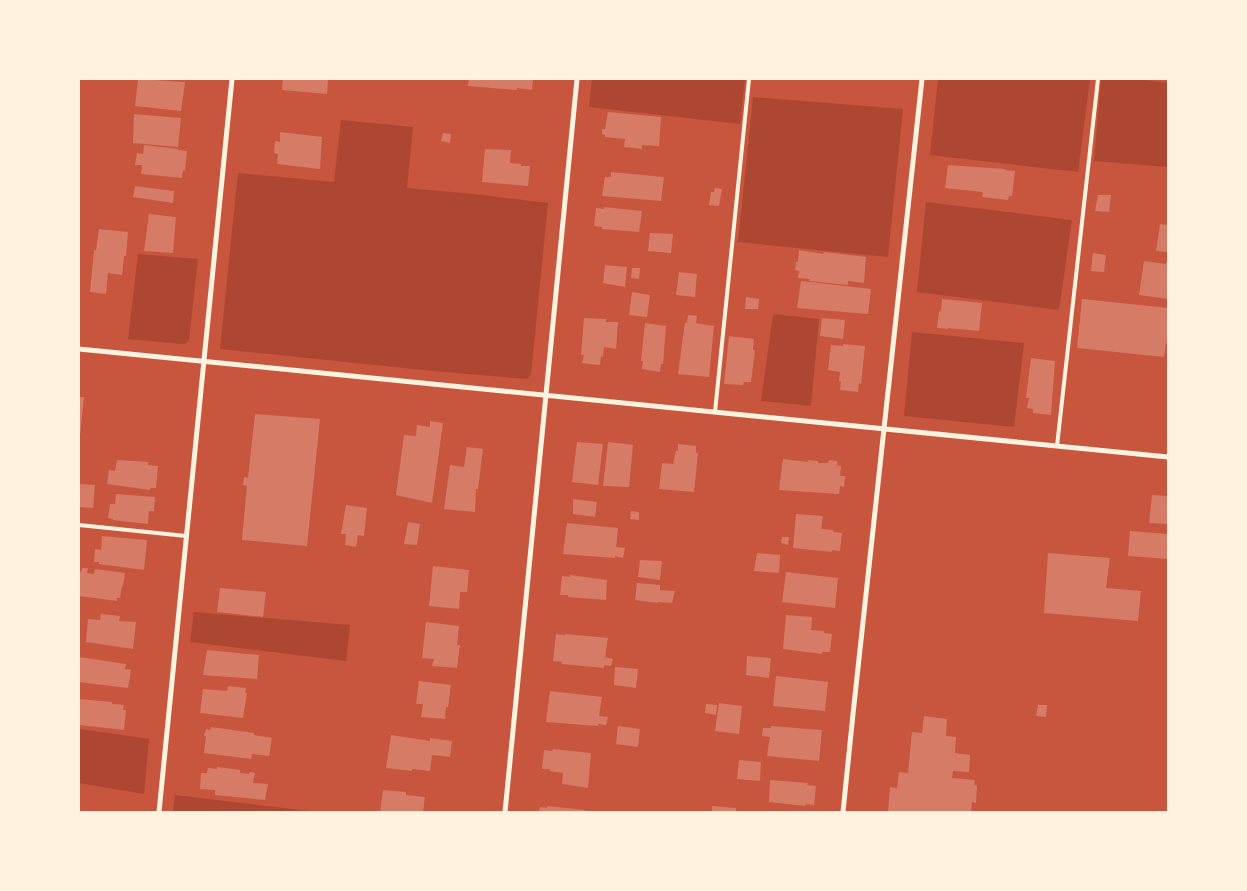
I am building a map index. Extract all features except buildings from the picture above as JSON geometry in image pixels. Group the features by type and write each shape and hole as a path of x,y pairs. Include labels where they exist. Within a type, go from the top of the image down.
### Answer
{"street":[{"path":"159,812 232,79"},
{"path":"505,812 577,79"},
{"path":"844,812 922,79"},
{"path":"79,349 1168,457"}],"lane":[{"path":"716,412 749,79"},
{"path":"1057,446 1098,79"},
{"path":"79,526 186,536"}],"shaded area":[{"path":"592,79 745,79 740,124 589,107"},
{"path":"938,79 1090,79 1078,172 930,155"},
{"path":"1101,79 1137,79 1168,83 1168,167 1094,161"},
{"path":"753,97 903,109 888,257 738,242"},
{"path":"341,120 413,127 407,188 548,203 531,375 527,379 220,349 238,173 334,182"},
{"path":"926,202 1072,220 1059,310 917,292"},
{"path":"138,254 198,259 189,340 187,343 128,339"},
{"path":"773,314 819,319 811,406 761,401"},
{"path":"912,332 1024,343 1014,427 904,416"},
{"path":"194,612 350,625 346,661 190,642"},
{"path":"79,729 149,739 144,794 79,783"},
{"path":"175,795 317,812 173,812"}]}
